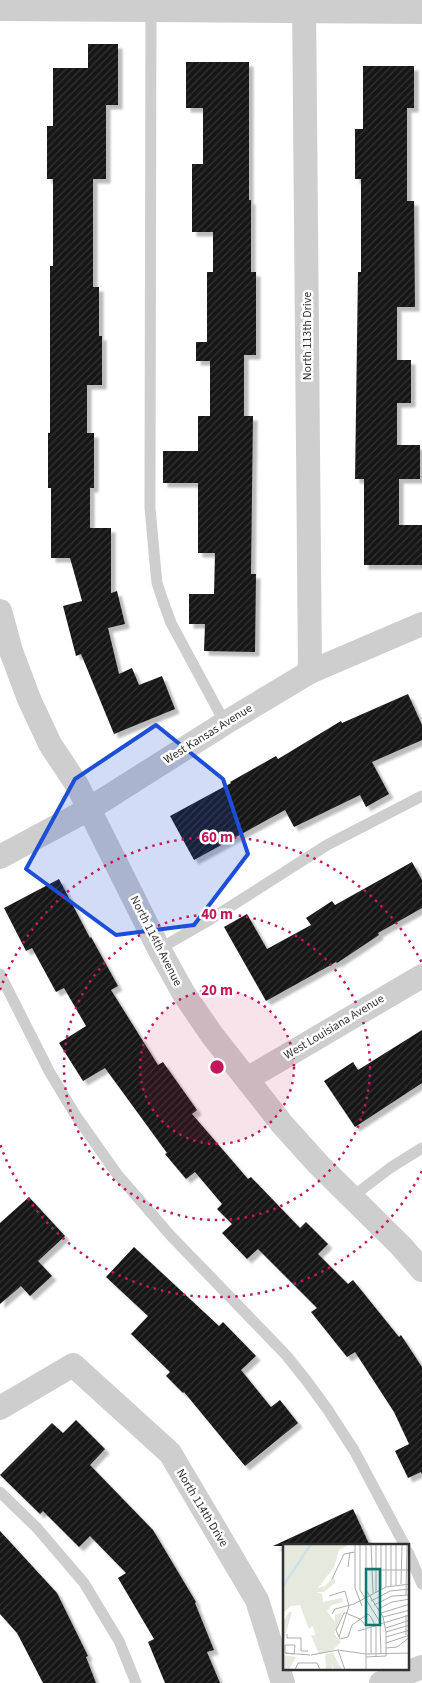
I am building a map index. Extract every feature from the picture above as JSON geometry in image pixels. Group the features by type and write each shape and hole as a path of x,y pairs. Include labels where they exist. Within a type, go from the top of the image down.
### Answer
{"street":[{"path":"0,9 151,5 304,5 422,12"},
{"name":"North 113th Drive","path":"304,5 310,672"},
{"name":"North 114th Avenue","path":"0,611 11,651 29,699 50,744 77,785 159,949 184,994 212,1035 282,1124 318,1164 401,1246 422,1270"},
{"name":"West Kansas Avenue","path":"0,857 89,809 225,722 310,672 422,624"},
{"name":"West Louisiana Avenue","path":"247,1079 422,976"},
{"name":"North 114th Drive","path":"0,1408 73,1365 170,1453 258,1600 283,1683"},
{"path":"382,1683 422,1667"}],"lane":[{"path":"151,5 150,508 156,573 163,602 171,623 225,722"},
{"path":"159,949 206,922 327,845 422,796"},
{"path":"0,974 49,1071 76,1116 117,1174 171,1236 286,1355 306,1380 355,1452 404,1544"},
{"path":"352,1197 390,1168 422,1148"},
{"path":"0,1492 37,1528 84,1583 119,1641 136,1683"},
{"path":"410,1557 422,1584"}],"highlighted area":[{"path":"156,725 223,779 248,854 194,925 116,935 26,869 75,779"}],"building":[{"path":"88,44 118,44 118,105 106,105 106,179 93,179 93,287 99,287 102,385 87,385 87,433 94,433 94,488 90,488 90,528 111,528 111,593 117,591 125,624 108,628 119,674 132,668 139,685 162,676 175,709 114,734 81,654 76,656 63,606 82,601 70,558 51,558 51,488 48,488 48,433 50,433 50,266 53,266 53,179 47,179 47,126 53,126 53,68 88,68"},
{"path":"186,62 249,62 249,200 251,200 251,272 256,272 256,355 244,355 244,416 253,416 251,574 256,574 255,652 204,651 205,624 189,624 189,594 214,594 215,553 198,553 198,483 163,483 163,451 198,451 198,416 210,416 210,361 196,361 196,342 207,342 207,272 213,272 213,232 192,232 192,164 203,164 203,108 186,108"},
{"path":"363,66 414,66 414,108 407,108 407,201 414,201 415,307 397,307 397,360 411,360 411,403 397,403 397,445 420,445 420,479 399,479 399,525 422,525 422,565 364,565 364,479 355,479 358,272 361,272 361,179 355,179 355,129 363,129"},
{"path":"408,694 422,725 422,740 372,762 389,794 366,807 360,795 294,827 285,810 194,860 170,816 276,756 278,759 341,721 342,723"},
{"path":"412,862 422,880 422,908 378,933 379,935 337,963 266,1001 224,927 247,914 267,949 311,925 306,918 332,901 335,905"},
{"path":"59,879 118,986 111,990 158,1065 163,1062 197,1110 192,1114 248,1179 251,1177 300,1228 306,1222 328,1244 318,1254 348,1284 353,1280 399,1337 401,1335 422,1367 422,1474 421,1472 408,1478 395,1451 409,1444 394,1412 355,1352 347,1357 311,1312 317,1308 258,1249 247,1259 222,1233 232,1224 217,1209 222,1204 195,1172 186,1179 165,1154 167,1153 105,1068 83,1081 59,1043 86,1026 64,988 56,992 32,948 26,951 4,908"},
{"path":"422,1030 422,1083 355,1127 324,1081 353,1062 358,1070"},
{"path":"29,1197 65,1236 38,1261 52,1276 30,1296 21,1286 0,1304 0,1223"},
{"path":"134,1247 219,1326 223,1322 256,1356 241,1370 271,1407 280,1400 298,1423 245,1466 184,1392 166,1376 170,1372 131,1334 148,1316 106,1277"},
{"path":"76,1420 105,1449 90,1465 153,1530 196,1602 214,1650 207,1652 220,1683 165,1683 148,1642 154,1639 118,1578 126,1573 90,1536 79,1547 43,1511 40,1514 0,1475 52,1423 63,1433"},
{"path":"353,1509 369,1544 283,1544 283,1546 273,1546"},
{"path":"0,1531 57,1593 88,1656 86,1657 96,1683 43,1683 17,1633 0,1614"}]}
